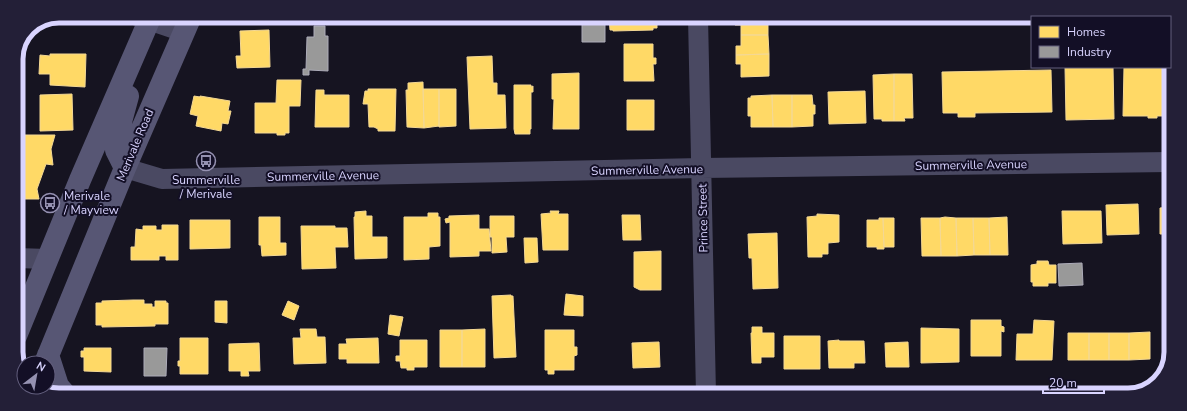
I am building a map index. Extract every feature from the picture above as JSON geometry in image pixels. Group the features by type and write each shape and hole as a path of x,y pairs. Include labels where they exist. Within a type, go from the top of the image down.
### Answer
{"main road":[{"path":"23,319 143,23"},
{"path":"125,168 116,150 122,118 133,80 144,23"},
{"name":"Merivale Road","path":"48,355 125,168 187,24"}],"street":[{"name":"Prince Street","path":"698,23 706,388"},
{"name":"Summerville Avenue","path":"125,168 162,179 702,168 1164,162"},
{"path":"23,258 48,258"}],"building: Homes":[{"path":"609,23 657,23 657,28 653,28 653,30 610,30"},
{"path":"735,23 768,23 768,35 741,35 741,25 735,25"},
{"path":"269,30 270,67 237,68 236,56 241,56 240,31"},
{"path":"741,35 768,35 769,54 736,55 736,46 741,46"},
{"path":"624,44 653,44 653,58 656,58 656,64 653,64 654,81 624,81"},
{"path":"50,54 86,54 85,87 50,85 50,74 39,74 40,55 50,56"},
{"path":"769,54 769,76 741,77 741,64 736,64 736,55"},
{"path":"492,56 493,83 497,83 497,95 505,95 506,128 470,129 467,57"},
{"path":"1065,68 1113,68 1114,119 1066,120"},
{"path":"1124,68 1164,68 1164,116 1148,118 1148,116 1123,116"},
{"path":"1051,70 1052,112 975,113 975,117 958,117 958,113 943,113 942,72"},
{"path":"579,73 579,129 553,129 554,99 552,99 552,74"},
{"path":"894,74 912,74 913,118 904,118 905,121 894,121"},
{"path":"894,74 894,121 874,119 873,75"},
{"path":"277,80 301,80 300,106 289,106 289,133 285,133 285,135 277,135 277,133 255,133 255,103 276,103"},
{"path":"423,82 424,128 407,127 406,90 408,90 408,83"},
{"path":"514,85 533,86 533,92 531,92 530,134 515,134"},
{"path":"368,89 396,89 395,131 378,131 378,129 374,127 369,127 368,104 363,104 365,91 368,91"},
{"path":"423,89 439,89 439,126 424,128"},
{"path":"439,89 456,89 456,126 439,127"},
{"path":"316,90 324,90 324,95 349,95 349,127 315,127"},
{"path":"865,91 866,123 829,124 828,92"},
{"path":"72,94 73,130 40,131 40,95"},
{"path":"772,95 792,95 792,127 773,127"},
{"path":"772,95 773,127 751,127 751,116 748,116 748,98 751,98 751,96"},
{"path":"792,95 812,95 813,105 815,105 813,126 792,127"},
{"path":"194,96 230,101 228,111 231,111 228,124 222,123 221,131 196,126 198,116 190,114"},
{"path":"627,100 654,100 654,130 627,130"},
{"path":"23,135 55,135 51,149 53,165 46,164 37,189 39,199 23,199"},
{"path":"1138,204 1139,234 1107,235 1106,205"},
{"path":"1160,208 1164,208 1164,234 1160,234"},
{"path":"366,211 366,216 372,216 372,237 387,237 387,258 355,259 355,212"},
{"path":"550,211 559,211 558,214 568,214 568,250 543,250 541,214 551,213"},
{"path":"1062,211 1101,211 1102,243 1063,244"},
{"path":"428,213 438,213 438,217 440,217 440,246 429,247 429,259 404,260 404,217 428,217"},
{"path":"817,214 839,215 839,242 828,243 828,254 822,254 822,257 808,257 807,217 817,216"},
{"path":"479,215 479,229 489,229 491,251 479,251 479,256 450,257 450,222 446,223 445,219 449,218 449,216"},
{"path":"622,215 640,215 641,240 623,240"},
{"path":"490,216 514,216 514,237 506,237 507,252 492,253"},
{"path":"259,217 280,217 280,243 286,243 286,255 262,256 261,245 259,245"},
{"path":"1007,217 1008,255 990,255 989,218"},
{"path":"879,218 883,218 884,249 867,247 867,220 879,220"},
{"path":"883,218 894,218 894,247 884,247"},
{"path":"921,218 940,218 941,256 922,256"},
{"path":"940,218 956,218 957,256 941,256"},
{"path":"956,218 973,218 974,255 957,256"},
{"path":"973,218 989,218 990,255 974,255"},
{"path":"190,220 230,220 230,248 190,249"},
{"path":"162,225 178,225 178,260 166,260 166,256 159,256 159,260 131,260 131,247 135,247 136,229 143,230 143,226 156,226 156,230 162,230"},
{"path":"301,226 335,226 335,228 347,228 348,247 335,247 336,268 302,269"},
{"path":"777,233 778,288 753,289 752,258 749,258 748,234"},
{"path":"524,238 537,238 538,262 525,263"},
{"path":"661,251 661,290 640,290 634,287 634,252"},
{"path":"1037,261 1048,261 1049,265 1056,265 1056,283 1048,283 1048,286 1033,286 1033,282 1031,282 1031,265 1037,264"},
{"path":"566,294 583,296 583,316 564,315"},
{"path":"492,296 513,296 516,357 494,358"},
{"path":"144,300 144,304 152,304 152,307 155,307 155,301 166,301 166,303 168,303 168,324 155,324 155,326 102,327 102,325 96,325 96,303 102,303 102,301"},
{"path":"215,301 227,301 227,323 215,322"},
{"path":"288,301 299,306 294,320 282,315"},
{"path":"390,315 403,317 399,336 388,334"},
{"path":"971,320 1001,320 1001,326 1004,327 1004,332 1001,331 1001,356 971,356"},
{"path":"1034,320 1054,321 1052,360 1016,360 1017,334 1033,334"},
{"path":"752,327 762,327 762,333 774,333 774,357 761,357 761,363 752,363"},
{"path":"921,328 959,329 959,362 921,363"},
{"path":"300,329 316,329 317,337 325,337 326,363 294,364 293,338 301,338"},
{"path":"485,329 485,367 462,367 462,330"},
{"path":"440,330 462,330 462,367 440,367"},
{"path":"545,330 574,330 574,347 577,347 577,355 574,356 574,370 554,370 554,374 548,374 548,370 545,370"},
{"path":"1150,332 1150,359 1129,360 1129,333"},
{"path":"1068,333 1089,333 1089,360 1068,360"},
{"path":"1089,333 1109,333 1109,360 1089,360"},
{"path":"1109,333 1129,333 1129,360 1109,360"},
{"path":"784,336 820,336 820,369 784,369"},
{"path":"180,338 208,338 208,374 180,374 180,366 178,366 178,361 180,361"},
{"path":"378,338 379,363 347,363 347,359 339,359 339,344 347,344 346,339"},
{"path":"400,340 427,340 427,367 414,367 414,370 401,368 400,361 396,361 396,356 400,356"},
{"path":"828,341 864,341 865,363 854,363 854,368 829,368"},
{"path":"659,342 660,367 633,368 632,343"},
{"path":"908,342 909,367 886,367 885,343"},
{"path":"259,343 260,371 248,371 249,376 241,376 241,371 229,371 229,344"},
{"path":"84,348 111,348 111,372 84,371 84,357 81,357 81,351 84,351"}],"building: Industry":[{"path":"582,23 605,23 605,42 582,42"},
{"path":"314,26 325,26 325,36 328,36 328,71 309,70 309,75 303,75 303,69 306,69 307,37 314,37"},
{"path":"1082,263 1083,285 1059,286 1058,264"},
{"path":"144,348 167,348 166,376 144,376"}],"place":[{"name":"Summerville / Merivale","path":"206,161"},
{"name":"Merivale / Mayview","path":"50,203"}]}
